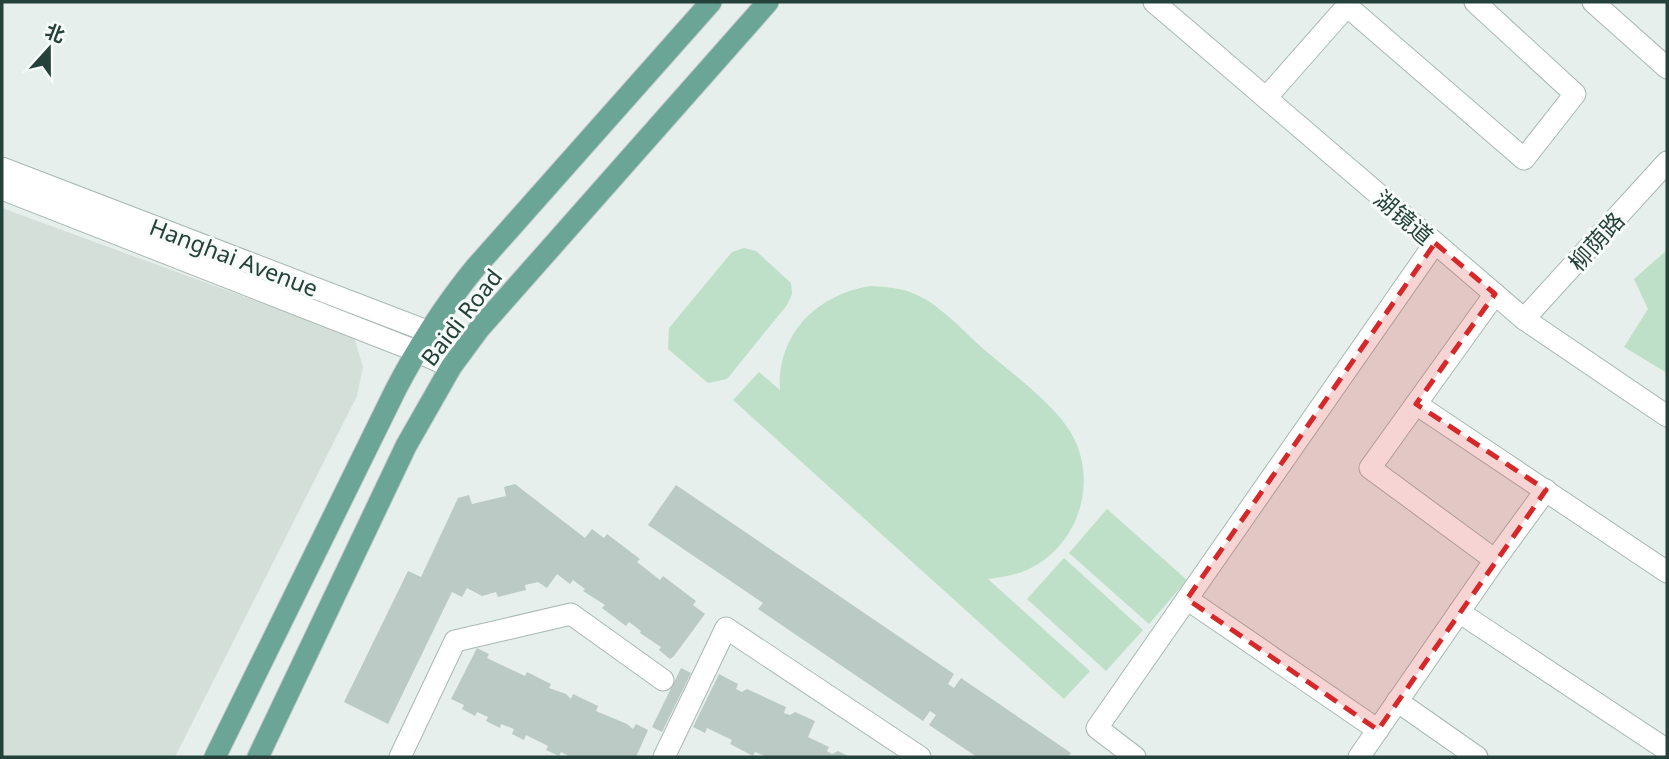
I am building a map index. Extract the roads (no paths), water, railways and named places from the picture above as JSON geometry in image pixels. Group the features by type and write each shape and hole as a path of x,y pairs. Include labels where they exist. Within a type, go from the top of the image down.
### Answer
{"main road":[{"name":"Baidi Road","path":"215,757 416,351 445,305 711,2"},
{"name":"Baidi Road","path":"258,757 406,446 451,367 466,346 768,2"}],"street":[{"name":"湖镜道","path":"1154,2 1524,319 1667,416"},
{"path":"1266,98 1347,6 1524,159 1575,94 1475,2"},
{"path":"1593,2 1667,68"},
{"name":"柳荫路","path":"1524,319 1667,162"},
{"name":"Hanghai Avenue","path":"2,168 466,346"},
{"name":"Hanghai Avenue","path":"2,189 451,367"},
{"path":"1135,757 1097,728 1435,243"},
{"path":"1495,294 1370,468 1495,560"},
{"path":"1416,404 1667,572"},
{"path":"1359,757 1546,491"},
{"path":"1187,599 1378,730"},
{"path":"1459,612 1667,750"},
{"path":"400,757 455,641 571,614 663,680"},
{"path":"669,756 726,628 920,757"},
{"path":"1398,701 1477,757"}]}
